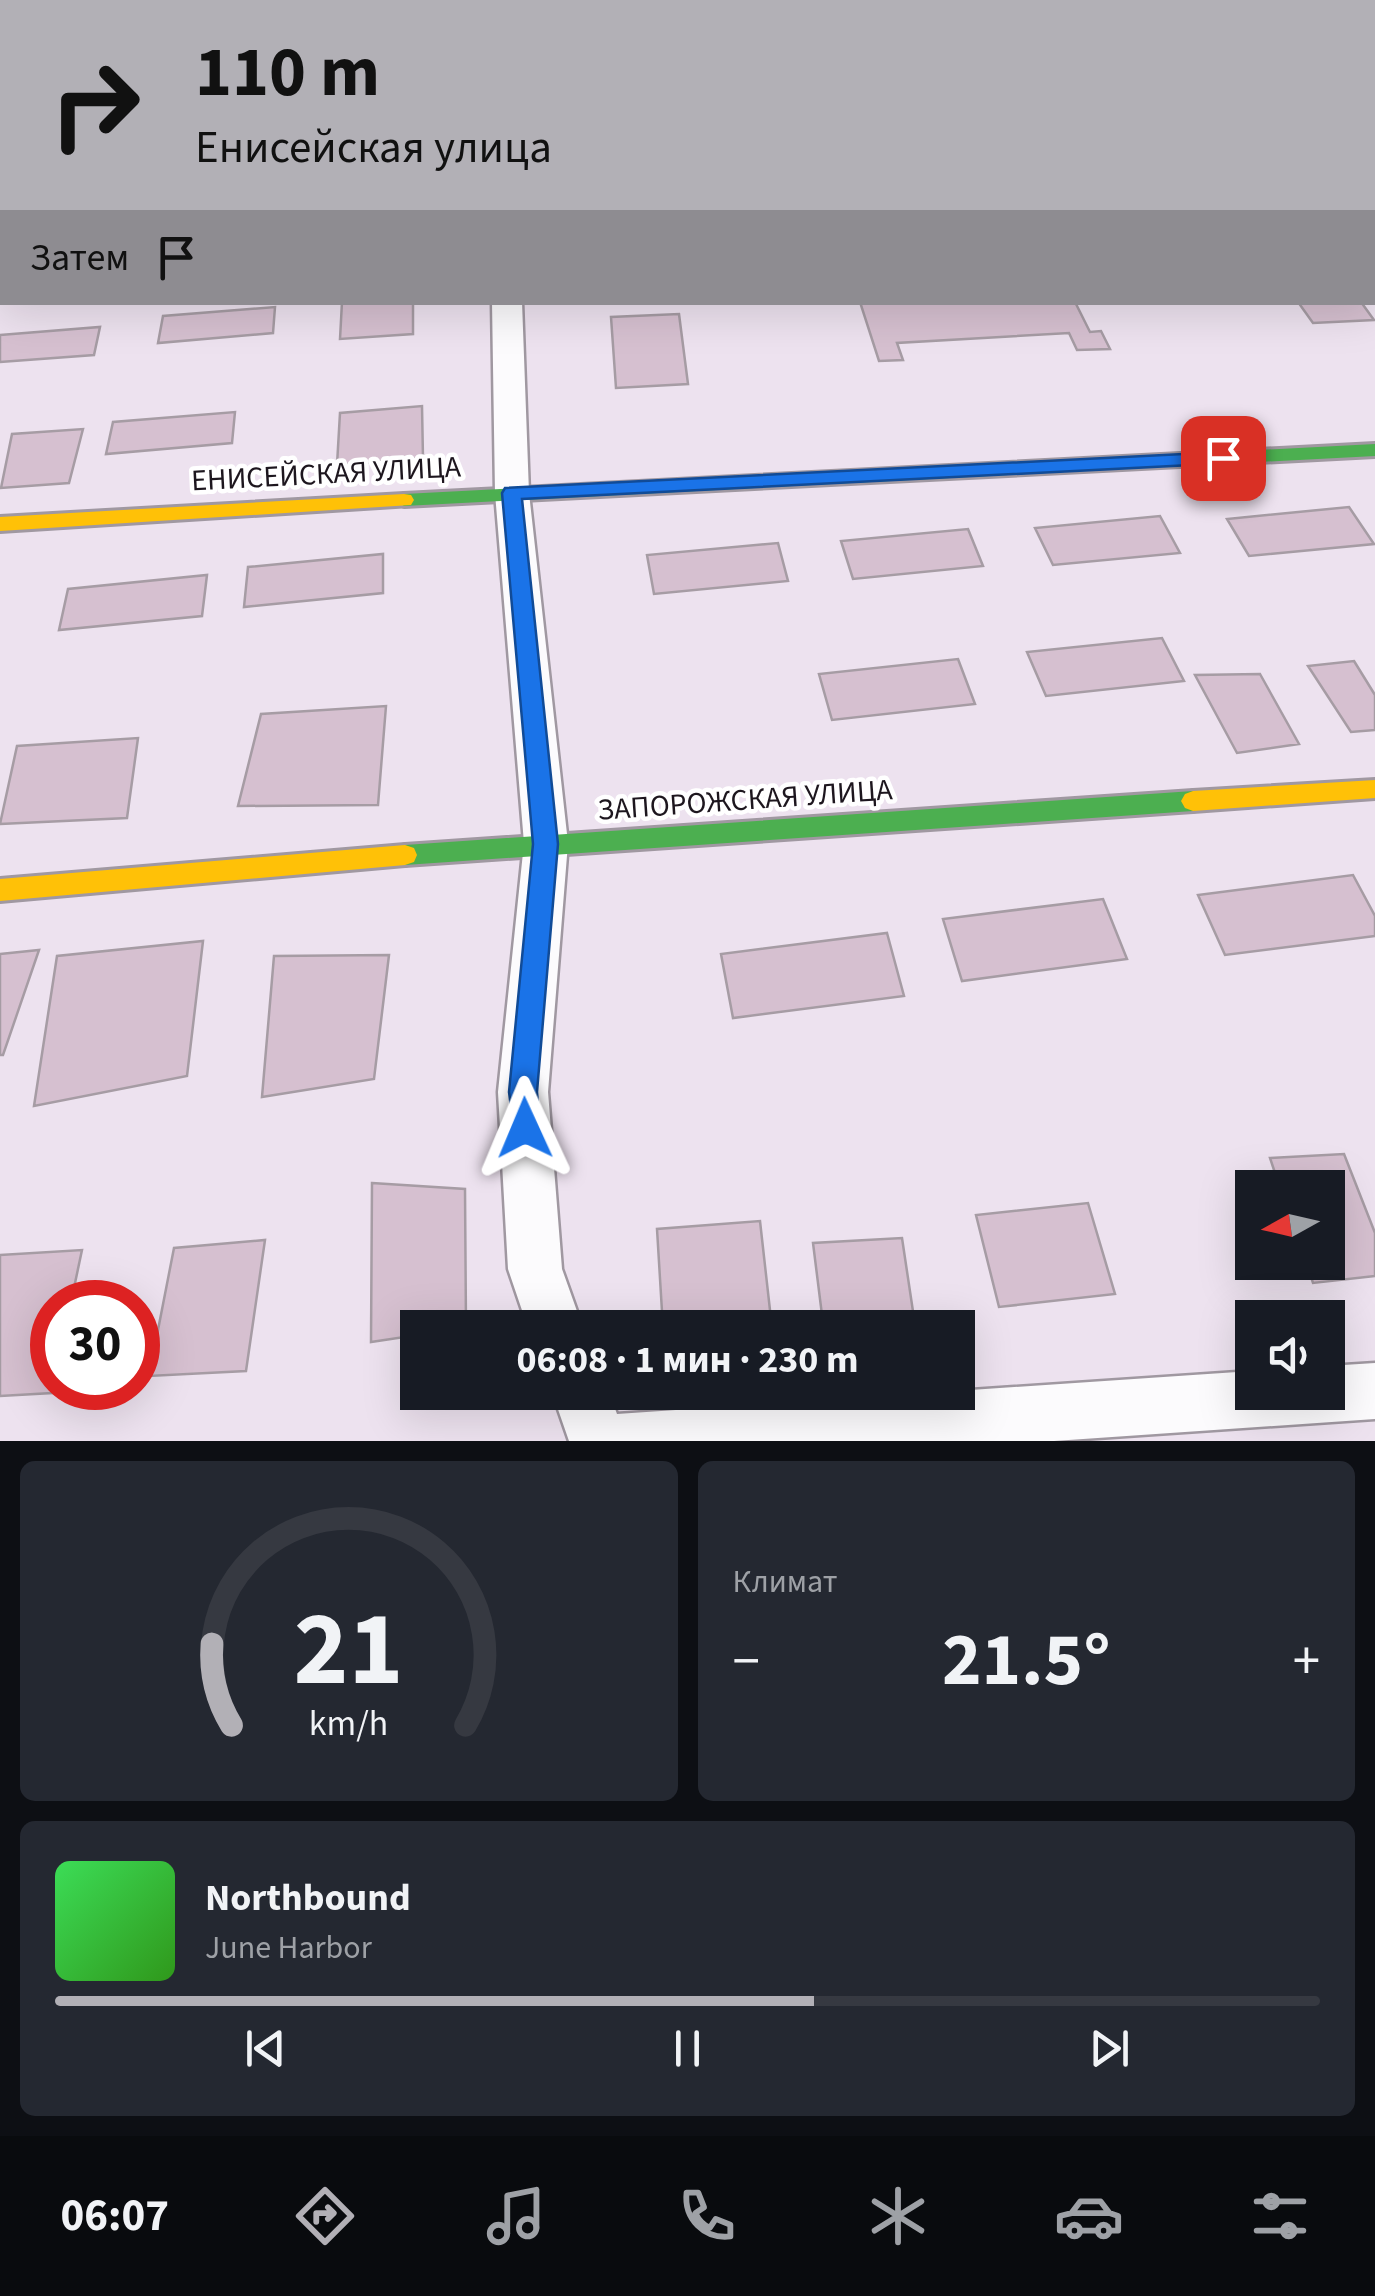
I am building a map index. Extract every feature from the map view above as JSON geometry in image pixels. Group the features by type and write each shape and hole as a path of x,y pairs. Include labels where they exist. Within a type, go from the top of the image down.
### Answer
{"street":[{"path":"516,306 512,493 546,844 523,1092 534,1269 549,1310"},
{"name":"ЕНИСЕЙСКАЯ УЛИЦА","path":"0,524 512,493 1375,450"},
{"name":"ЗАПОРОЖСКАЯ УЛИЦА","path":"0,890 546,844 1375,790"},
{"path":"621,1441 1375,1391"},
{"path":"587,1410 598,1441"}],"building":[{"path":"342,305 413,305 413,334 340,339"},
{"path":"861,305 1076,305 1090,332 1101,331 1110,349 1077,350 1069,333 897,343 903,360 879,361"},
{"path":"1300,305 1363,305 1374,320 1313,323"},
{"path":"275,307 273,333 158,343 163,316"},
{"path":"679,314 688,384 616,388 611,317"},
{"path":"100,327 94,355 0,362 0,335"},
{"path":"422,406 423,458 337,465 340,413"},
{"path":"235,412 232,443 106,454 113,422"},
{"path":"83,429 69,483 1,488 12,434"},
{"path":"1349,507 1374,544 1249,556 1227,519"},
{"path":"1160,516 1180,553 1053,565 1035,528"},
{"path":"968,529 983,566 853,579 841,541"},
{"path":"778,543 788,581 654,594 647,555"},
{"path":"383,554 383,593 244,607 248,567"},
{"path":"207,575 202,616 59,630 68,589"},
{"path":"1162,638 1184,681 1046,696 1027,652"},
{"path":"958,659 975,704 832,720 819,674"},
{"path":"1354,661 1375,695 1375,730 1351,732 1308,666"},
{"path":"1260,674 1299,744 1237,753 1195,675"},
{"path":"386,706 378,805 238,806 261,714"},
{"path":"138,738 127,818 0,824 17,746"},
{"path":"1353,875 1375,916 1375,936 1225,955 1198,895"},
{"path":"1103,899 1127,959 962,981 943,919"},
{"path":"887,933 904,996 733,1018 721,954"},
{"path":"203,941 187,1076 34,1106 57,956"},
{"path":"39,950 3,1055 0,1055 0,954"},
{"path":"389,955 374,1079 262,1097 274,956"},
{"path":"1344,1154 1375,1233 1375,1276 1345,1279 1345,1170 1274,1170 1270,1158"},
{"path":"372,1183 465,1189 466,1310 400,1310 400,1338 371,1342"},
{"path":"1088,1203 1115,1294 999,1307 976,1215"},
{"path":"760,1221 770,1310 662,1310 657,1229"},
{"path":"902,1238 913,1310 821,1310 813,1243"},
{"path":"265,1240 246,1371 160,1375 160,1320 174,1248"},
{"path":"82,1250 76,1280 30,1280 30,1394 0,1396 0,1255"}],"traffic: fast":[{"path":"404,500 1375,450"},
{"path":"405,855 1193,801"}],"traffic: slow":[{"path":"0,524 404,500"},
{"path":"1193,801 1375,789"},
{"path":"0,890 405,855"}],"route":[{"path":"525,1128 523,1092 546,844 512,493 1223,458"}]}
